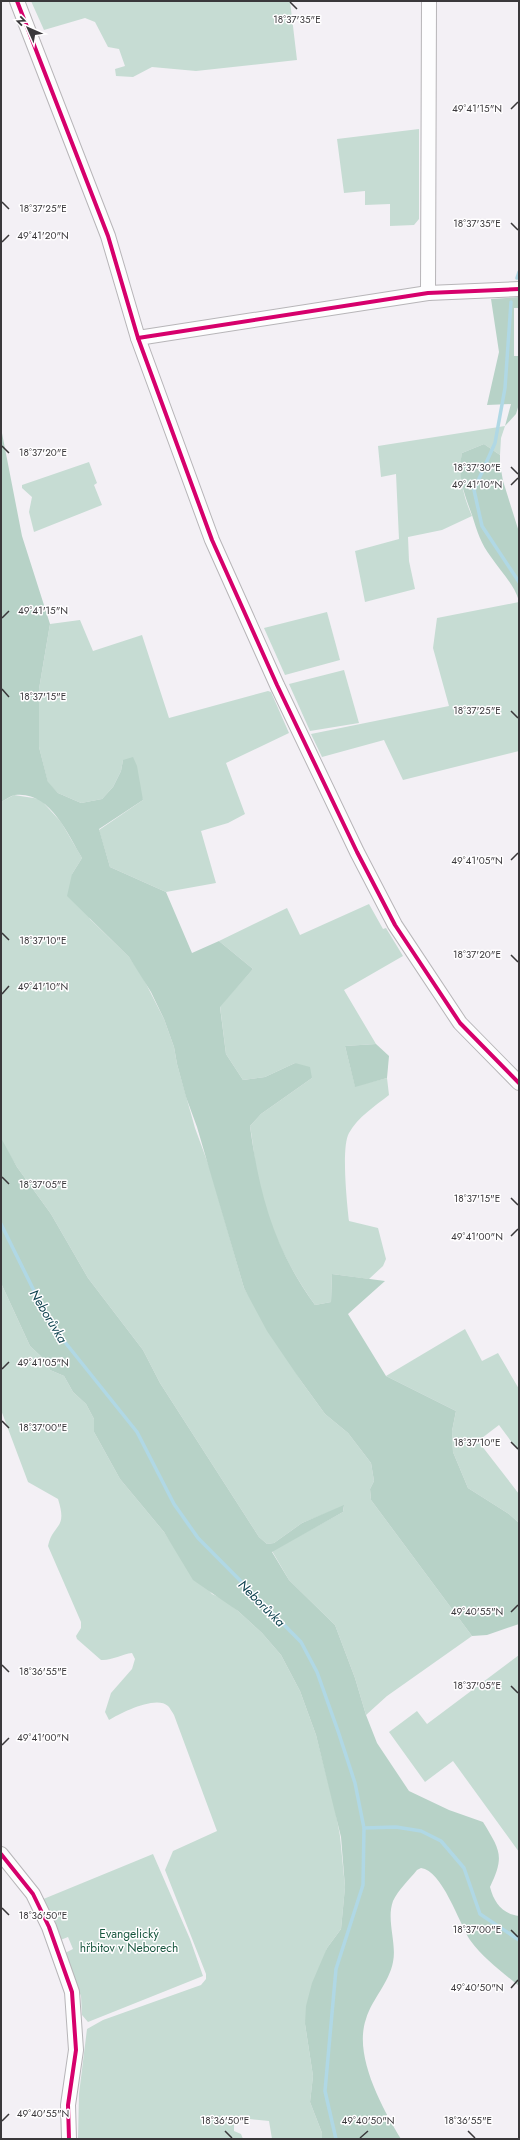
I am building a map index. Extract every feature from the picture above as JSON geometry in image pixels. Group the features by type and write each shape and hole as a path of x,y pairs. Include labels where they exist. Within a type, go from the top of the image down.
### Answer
{"street":[{"path":"17,1 108,236 138,338 212,540 277,685 357,852 395,925 460,1023 519,1084"},
{"path":"428,293 429,1"},
{"path":"138,338 428,293 519,289"},
{"path":"1,1854 33,1894 48,1927 72,1992 76,2050 68,2104 69,2139"}],"green space":[{"path":"31,1 290,1 297,60 196,71 152,67 133,77 116,76 115,69 125,66 119,49 108,47 95,22 85,18 44,30"},
{"path":"419,129 419,219 414,225 390,226 390,204 365,205 365,191 344,193 337,139"},
{"path":"519,297 519,308 514,308 514,356 519,356 519,404 516,414 505,426 511,404 487,405 499,352 491,299"},
{"path":"505,426 501,438 500,455 484,444 462,453 462,485 472,516 442,530 408,537 409,561 415,589 365,602 355,551 399,539 396,474 381,477 378,446"},
{"path":"1,428 22,536 50,624 39,689 39,747 48,782 58,793 81,803 102,799 113,787 121,771 123,760 133,757 137,766 143,800 99,829 110,867 166,892 192,953 219,941 253,969 220,1007 226,1054 243,1080 265,1077 295,1063 310,1067 312,1078 261,1114 250,1126 258,1174 270,1220 289,1263 315,1305 331,1302 332,1274 385,1281 348,1314 386,1376 456,1411 452,1431 453,1452 468,1488 509,1514 519,1523 519,1624 487,1635 472,1636 371,1500 370,1489 374,1481 371,1463 348,1433 325,1414 301,1381 267,1331 244,1288 197,1127 186,1097 174,1047 164,1019 151,992 129,957 67,896 72,874 82,858 56,816 48,807 38,800 27,796 15,795 1,802"},
{"path":"484,444 500,455 503,481 519,532 519,601 511,584 482,542 462,484 460,469 462,453"},
{"path":"89,462 97,483 94,485 102,505 34,532 29,512 32,497 22,488 22,485"},
{"path":"519,602 519,751 403,780 384,740 322,757 311,734 449,706 433,648 437,618"},
{"path":"327,612 340,660 285,675 264,628"},
{"path":"80,620 93,651 142,635 169,718 268,691 271,692 289,733 226,763 245,814 228,823 201,831 216,883 166,892 110,867 99,830 143,800 123,760 121,771 113,787 102,799 81,803 58,793 48,783 39,747 39,689 50,624"},
{"path":"344,670 359,723 310,731 289,684"},
{"path":"14,795 40,799 61,822 82,858 72,874 90,919 129,957 141,974 164,1019 174,1047 177,1064 195,1128 210,1169 244,1288 301,1381 325,1414 348,1433 371,1463 374,1481 370,1489 371,1500 472,1636 387,1696 366,1715 355,1678 335,1625 289,1580 272,1551 343,1512 344,1506 302,1523 274,1543 267,1544 259,1537 160,1383 143,1350 88,1278 51,1214 17,1167 2,1142 1,802"},
{"path":"369,904 383,929 386,928 403,956 344,990 376,1044 345,1046 355,1086 387,1078 389,1095 362,1117 349,1133 345,1150 345,1176 349,1221 378,1228 386,1259 383,1266 369,1279 332,1274 331,1302 315,1305 295,1275 272,1226 257,1174 250,1126 261,1114 312,1078 295,1063 265,1077 243,1080 226,1054 220,1006 253,969 219,941 287,908 300,935"},
{"path":"376,1044 389,1056 387,1078 355,1087 345,1046"},
{"path":"1,1138 17,1167 51,1214 88,1278 143,1350 160,1383 259,1537 267,1544 274,1543 302,1523 344,1505 343,1512 272,1552 289,1580 335,1625 377,1743 409,1791 449,1810 483,1822 497,1847 499,1860 498,1868 490,1887 494,1898 500,1907 508,1913 519,1916 519,1986 475,1947 443,1887 429,1871 421,1868 417,1870 393,1901 391,1908 391,1924 394,1947 393,1962 388,1977 366,2019 363,2034 363,2049 372,2082 386,2113 401,2139 322,2139 322,2133 310,2102 313,2076 305,2024 306,2006 312,1983 327,1948 341,1929 345,1887 341,1837 316,1735 300,1691 281,1655 262,1633 238,1611 193,1580 164,1532 120,1479 94,1432 94,1419 86,1404 73,1392 64,1376 50,1370 47,1362 30,1346 1,1283"},
{"path":"1,1283 30,1346 47,1362 50,1370 64,1376 73,1392 86,1404 94,1419 94,1432 120,1479 164,1532 178,1553 212,1594 223,1599 238,1611 262,1633 281,1655 300,1691 316,1735 335,1809 340,1836 345,1887 341,1929 327,1948 305,2024 313,2076 310,2102 322,2133 322,2139 272,2139 269,2121 250,2119 246,2116 238,2118 234,2122 234,2131 241,2134 243,2139 78,2139 79,2094 87,2029 103,2020 201,1985 206,1979 206,1974 165,1870 173,1851 217,1831 174,1715 168,1706 163,1703 155,1703 138,1706 109,1720 105,1712 111,1693 132,1669 135,1659 132,1653 101,1660 77,1639 76,1636 81,1628 81,1622 48,1546 53,1533 61,1521 61,1509 58,1499 28,1482 1,1410"},
{"path":"465,1329 482,1361 498,1353 519,1389 519,1452 499,1425 478,1441 519,1494 519,1523 509,1514 468,1488 453,1452 452,1431 456,1411 386,1376"},
{"path":"519,1655 519,1852 453,1761 425,1782 389,1732 417,1711 427,1724"},
{"name":"Evangelický hřbitov v Neborech","path":"153,1854 190,1939 203,1976 88,2022 82,2015 81,1996 63,1954 73,1949 68,1937 58,1941 41,1900"}],"waterway":[{"path":"517,278 519,272"},
{"path":"511,302 505,388 495,443 474,490 482,526 519,582"},
{"name":"Neborůvka","path":"1,1224 44,1311 60,1336 137,1432 174,1504 198,1538 301,1642 317,1672 338,1731 355,1783 364,1828 396,1827 421,1831 441,1841 464,1868 480,1914 519,1940"},
{"path":"336,2139 325,2091 336,1969 363,1885 364,1828"}],"cycle path":[{"path":"17,1 108,236 138,338 212,540 277,685 357,852 395,925 460,1023 519,1083"},
{"path":"138,338 428,293 519,289"},
{"path":"1,1854 33,1894 49,1927 72,1992 76,2050 68,2105 69,2139"}]}
